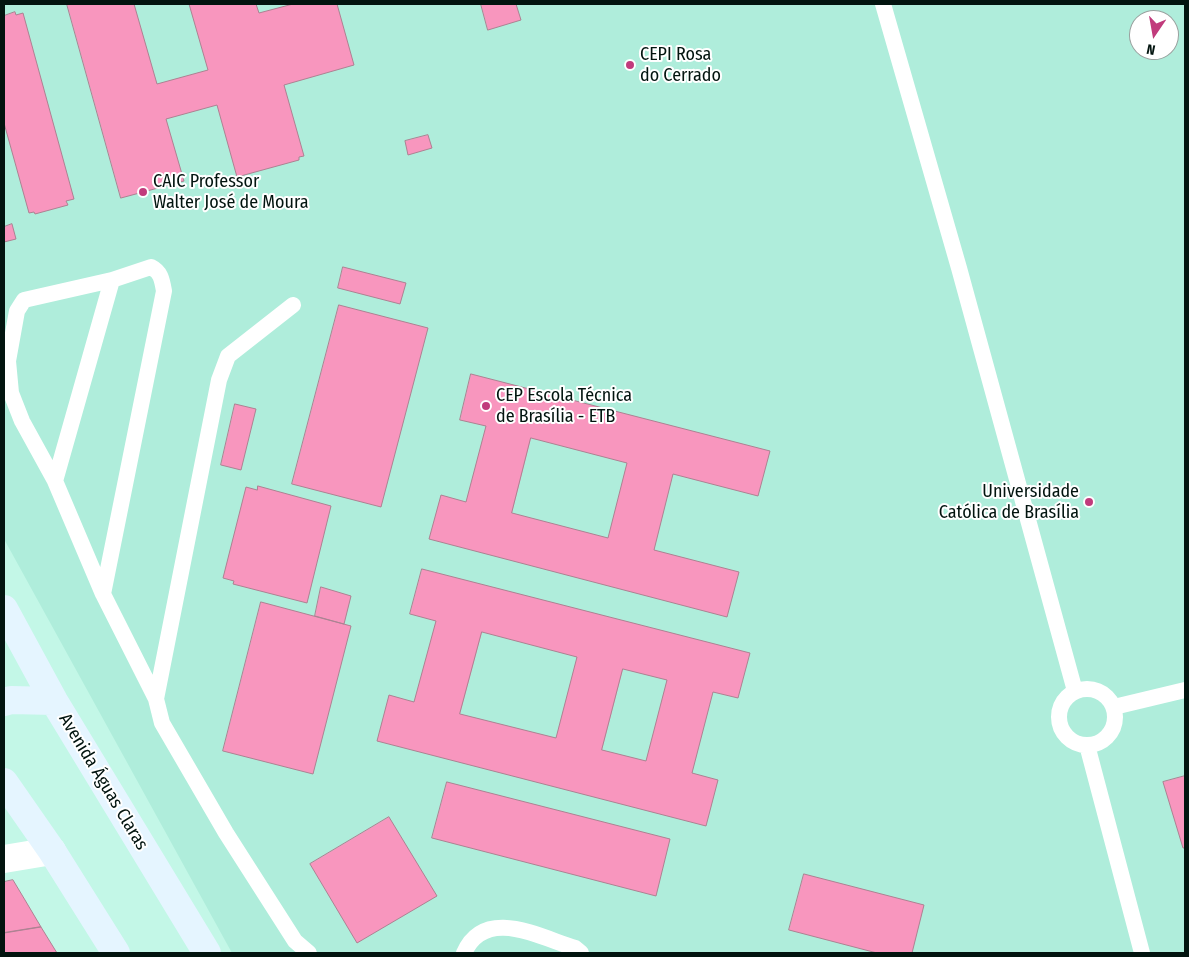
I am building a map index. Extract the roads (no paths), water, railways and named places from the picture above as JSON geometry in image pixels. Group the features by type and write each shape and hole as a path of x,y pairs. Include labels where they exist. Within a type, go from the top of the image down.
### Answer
{"main road":[{"name":"Avenida Águas Claras","path":"4,609 54,701 207,953"},
{"path":"4,702 11,700 54,701"},
{"path":"4,782 52,852 116,953"}],"street":[{"path":"4,859 52,852"}],"lane":[{"path":"883,4 956,258 1075,690"},
{"path":"103,594 164,291 162,280 157,270 151,267 112,280 24,300 17,311 8,361 11,393 22,421 55,480 103,594 156,699 162,723 226,833 295,941 309,953"},
{"path":"55,480 112,280"},
{"path":"156,699 218,380 228,356 293,305"},
{"path":"1090,688 1104,694 1114,707 1116,720 1111,733 1101,742 1087,746 1072,742 1061,731 1058,716 1063,701 1075,690 1090,688"},
{"path":"1114,707 1185,690"},
{"path":"1087,746 1142,953"},
{"path":"464,953 469,943 477,934 484,929 497,926 575,948 581,953"}],"place":[{"name":"CEPI Rosa do Cerrado","path":"630,65"},
{"name":"CAIC Professor Walter José de Moura","path":"143,192"},
{"name":"CEP Escola Técnica de Brasília - ETB","path":"486,406"},
{"name":"Universidade Católica de Brasília","path":"1089,502"}]}
